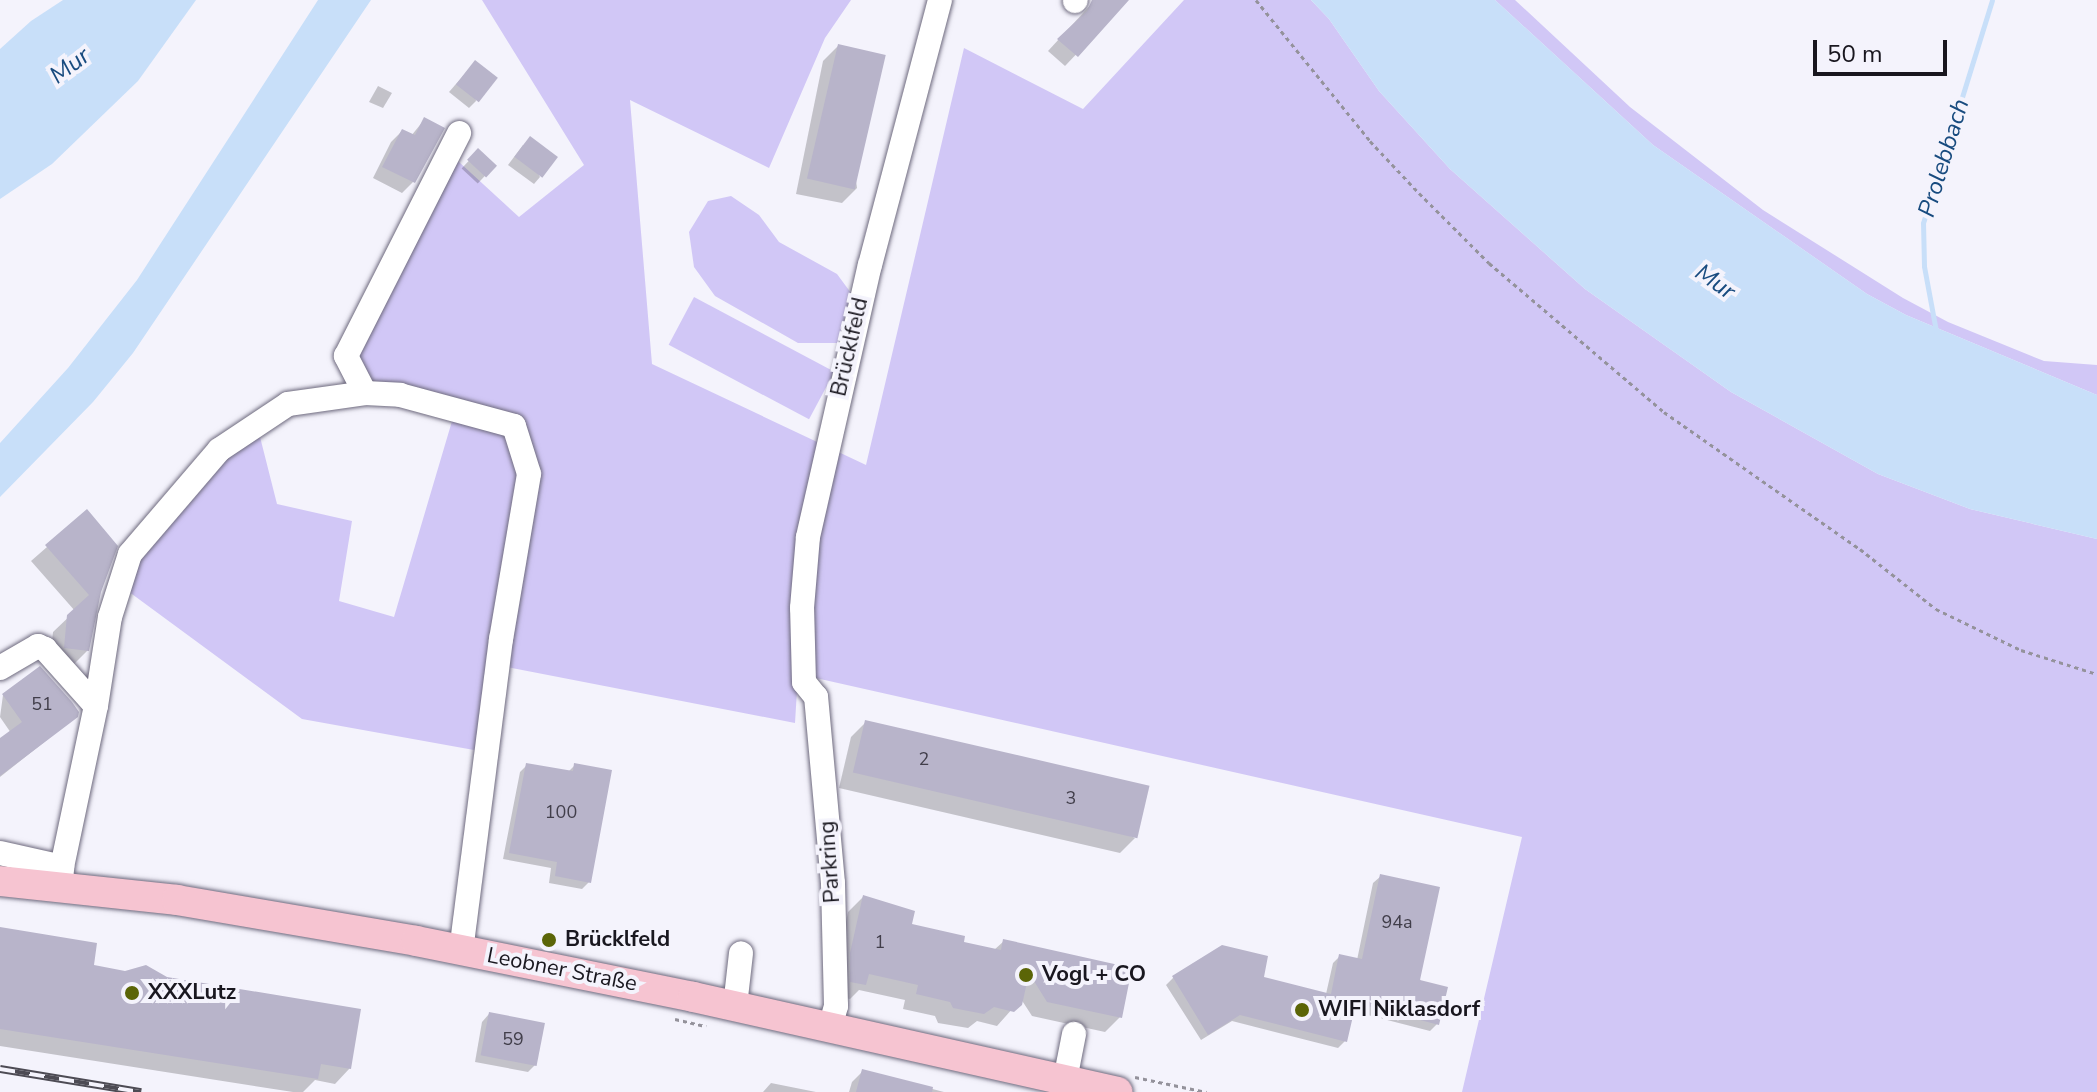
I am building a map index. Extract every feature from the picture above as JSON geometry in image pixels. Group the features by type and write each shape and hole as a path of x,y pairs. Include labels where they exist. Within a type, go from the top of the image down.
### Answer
{"main road":[{"name":"Leobner Straße","path":"0,881 62,876 461,950 735,1006 1118,1092"}],"street":[{"name":"Brücklfeld","path":"816,697 804,682 802,608 808,537 870,265 940,0"},
{"path":"365,393 346,356 459,133"},
{"path":"0,853 62,876 96,706 110,617 130,554 219,450 288,404 365,393 400,395 514,426 529,474 501,639 461,950"},
{"path":"0,668 38,646 45,649 96,706"},
{"name":"Parkring","path":"816,697 833,883 836,1006 830,1027"},
{"path":"735,1006 741,953"},
{"path":"1065,1080 1074,1034"}],"path":[{"path":"1256,0 1370,141 1419,193 1489,263 1664,412 1860,549 1936,609 2021,650 2097,674"}],"shaded area":[{"path":"482,0 851,0 825,38 769,168 630,100 652,364 866,465 964,48 1083,109 1184,0 1311,0 1329,19 1379,91 1450,169 1585,289 1731,392 1878,474 1970,509 2097,539 2097,1092 1462,1092 1522,837 798,674 795,723 502,666 485,752 302,719 121,586 229,445 257,425 277,504 352,521 339,601 394,617 455,411 365,393 346,356 446,158 459,162 519,217 584,165"},
{"path":"1495,0 1515,0 1630,107 1763,210 1903,298 1948,322 2044,361 2097,365 2097,395 1906,315 1867,294 1653,145"},
{"path":"731,196 759,215 779,242 837,274 851,293 838,343 798,343 715,296 694,267 689,232 708,201"},
{"path":"694,297 834,372 809,419 669,345"}],"water":[{"name":"Mur","path":"63,0 196,0 138,81 52,164 0,199 0,49 31,21"},
{"path":"318,0 371,0 133,353 93,402 0,497 0,443 68,368 137,280"},
{"name":"Mur","path":"1311,0 1495,0 1653,145 1867,294 1906,315 2097,395 2097,539 1970,509 1878,474 1731,392 1585,289 1450,169 1379,91 1329,19"}],"building":[{"path":"1092,0 1129,0 1078,57 1057,39 1087,11"},
{"path":"838,44 886,55 855,189 807,178"},
{"path":"475,60 498,78 479,102 456,84"},
{"path":"424,117 445,128 415,183 382,167 402,129 415,135"},
{"path":"530,136 558,157 542,178 514,157"},
{"path":"478,148 497,166 486,177 467,160"},
{"path":"87,509 118,546 101,592 89,651 64,648 67,615 89,595 45,545"},
{"path":"40,666 72,702 79,712 78,717 0,776 0,738 22,722 2,694"},
{"path":"865,720 1150,786 1137,838 853,773"},
{"path":"526,763 573,771 574,763 612,770 591,883 555,876 557,862 509,853"},
{"path":"1380,874 1440,887 1420,980 1448,987 1439,1025 1356,1003 1347,1042 1240,1015 1208,1035 1172,976 1222,945 1268,956 1264,977 1331,994 1339,954 1362,959"},
{"name":"Vogl + CO","path":"863,895 915,911 912,924 965,936 964,942 1001,950 1003,939 1132,968 1122,1018 1047,1002 1029,973 1022,1005 1014,1012 994,1007 984,1014 953,1008 950,1002 916,994 918,985 869,974 866,985 850,982 850,953"},
{"name":"XXXLutz","path":"0,927 97,943 94,965 125,971 146,965 167,977 361,1009 351,1069 321,1064 318,1079 0,1029"},
{"path":"489,1012 545,1023 537,1066 481,1055"},
{"path":"862,1069 933,1087 932,1092 856,1092"}],"waterway":[{"name":"Prolebbach","path":"1936,331 1924,266 1923,223 1992,0"}],"railway":[{"path":"0,1069 141,1092"}],"place":[{"name":"Brücklfeld","path":"549,940"},
{"name":"Vogl + CO","path":"1026,975"},
{"name":"XXXLutz","path":"132,993"},
{"name":"WIFI Niklasdorf","path":"1302,1010"}]}
